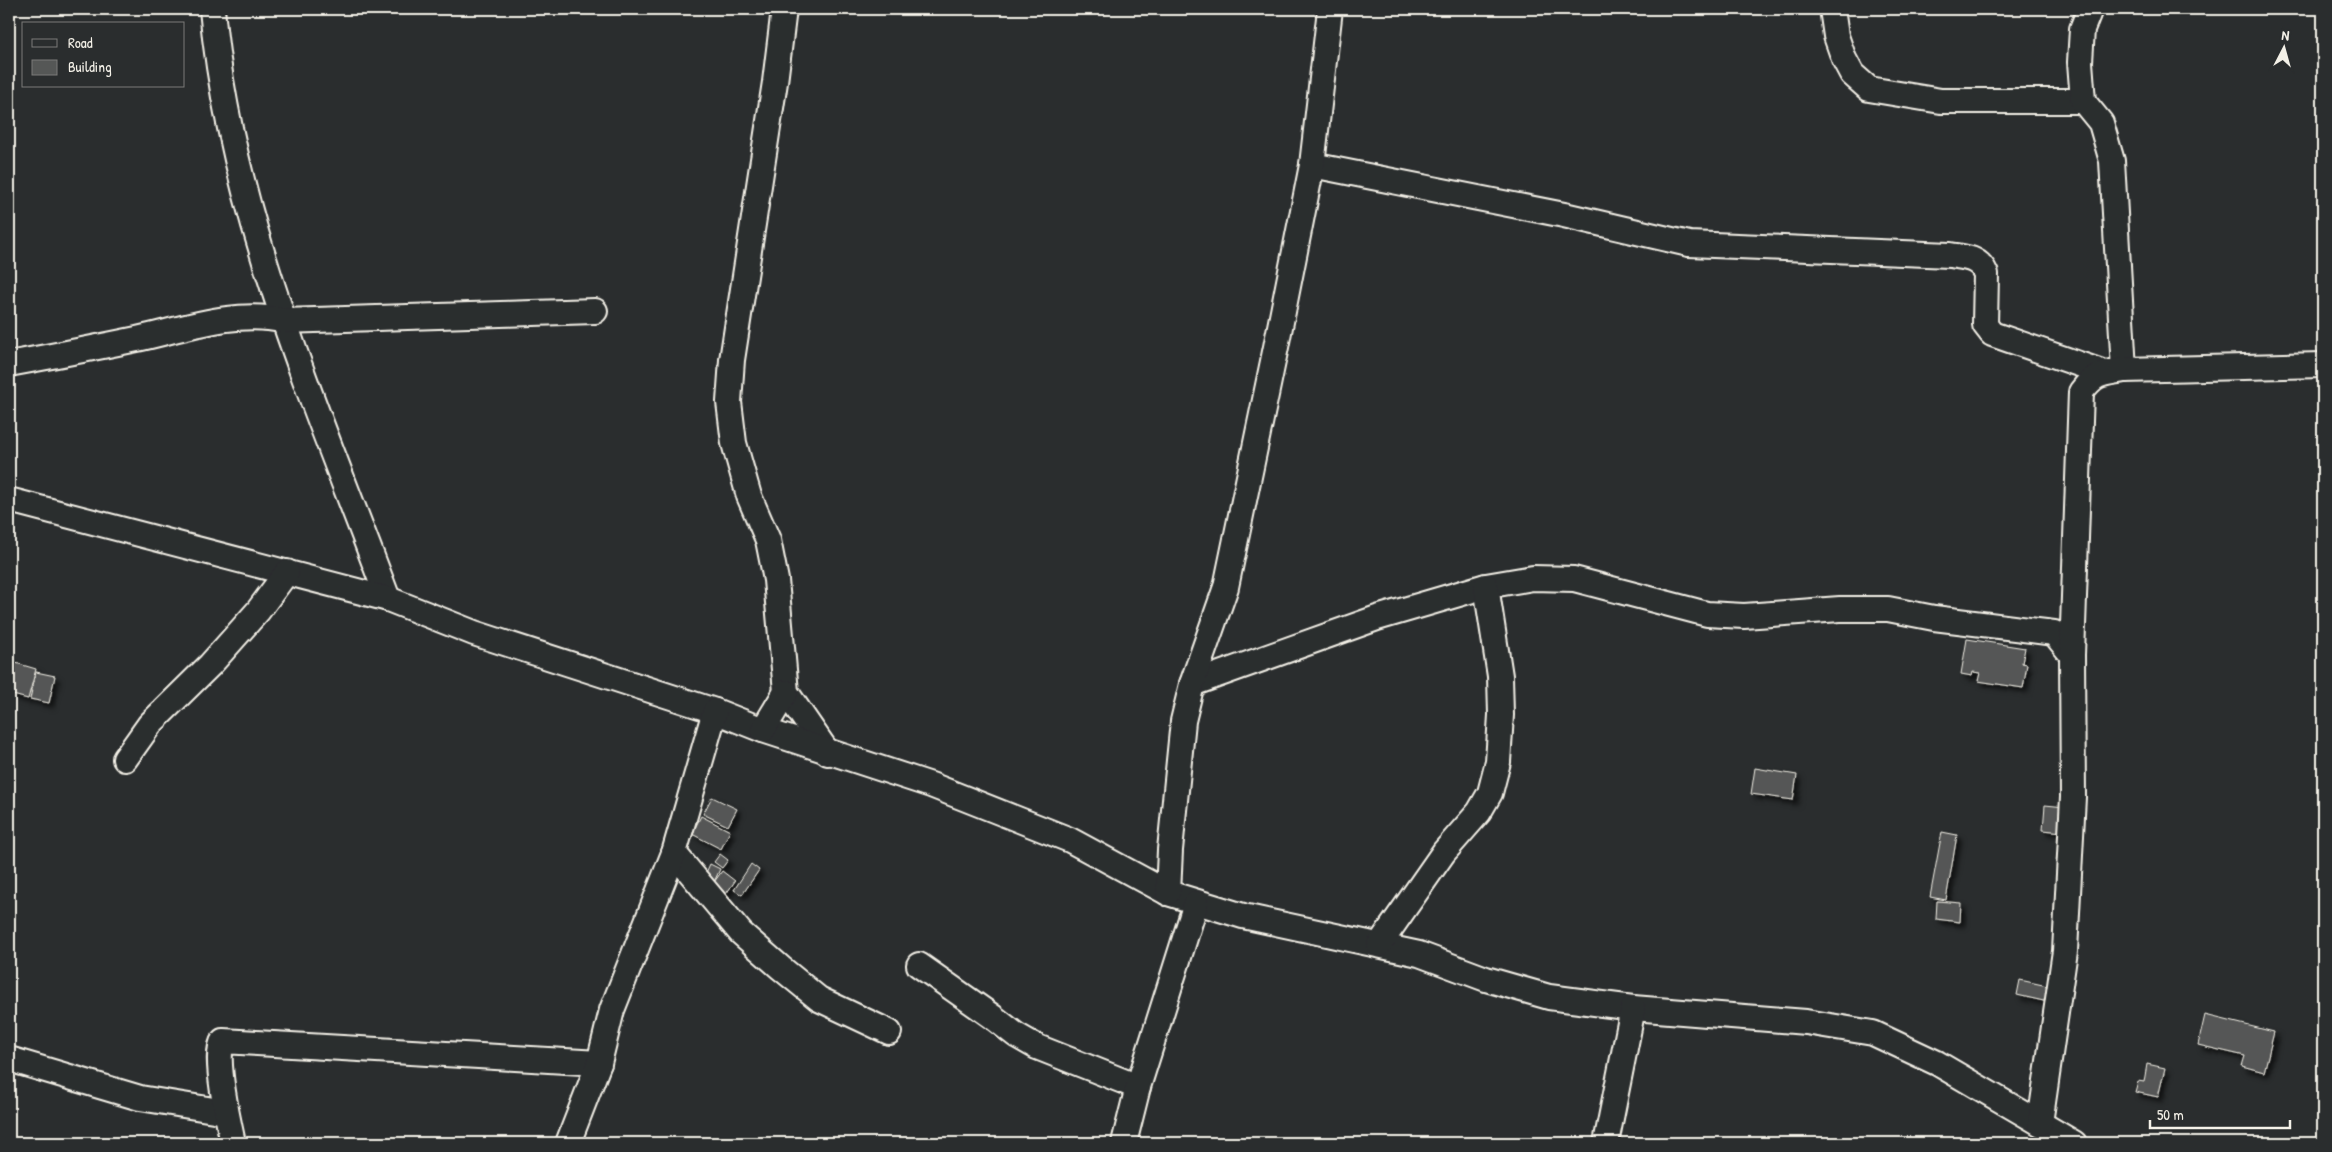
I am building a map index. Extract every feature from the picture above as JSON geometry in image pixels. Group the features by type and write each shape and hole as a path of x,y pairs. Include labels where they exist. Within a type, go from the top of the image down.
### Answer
{"street":[{"path":"212,9 217,59 233,149 284,321 388,599"},
{"path":"784,9 774,92 732,360 729,402 734,443 749,496 768,540 776,580 786,692 828,753"},
{"path":"1168,893 1170,850 1183,721 1192,684 1226,587 1312,165 1330,9"},
{"path":"1832,9 1836,36 1844,59 1852,74 1869,89 1941,100 2083,101"},
{"path":"2090,9 2082,29 2080,62 2083,101 2101,123 2112,161 2115,372"},
{"path":"1312,165 1564,215 1689,244 1950,255 1974,259 1983,267 1986,274 1985,326 1992,334 2115,372"},
{"path":"9,364 250,317 268,317 284,321 595,311"},
{"path":"2040,1123 2065,951 2072,797 2072,655 2081,392 2091,378 2115,372 2323,365"},
{"path":"9,500 388,599 474,633 716,712 828,753 931,785 1070,840 1168,893 1196,903 1243,916 1380,944 1419,954 1486,978 1550,997 1633,1008 1806,1022 1873,1034 1937,1062 2074,1143"},
{"path":"125,759 150,724 210,665 258,611 287,572"},
{"path":"1192,684 1377,618 1486,586 1533,578 1574,579 1707,614 1744,616 1840,609 1888,609 1943,619 2054,633 2072,655"},
{"path":"1380,944 1444,852 1479,812 1490,793 1498,762 1501,715 1500,676 1486,586"},
{"path":"2054,633 2074,614"},
{"path":"763,730 786,692"},
{"path":"568,1143 599,1063 612,1010 674,853 716,712"},
{"path":"674,853 741,934 781,968 819,998 889,1032"},
{"path":"1124,1143 1138,1087 1196,903"},
{"path":"919,965 1016,1035 1037,1047 1138,1087"},
{"path":"1606,1143 1633,1008"},
{"path":"233,1143 226,1112 218,1051 223,1041 599,1063"},
{"path":"9,1059 140,1098 226,1112"}],"building":[{"path":"1967,639 2025,648 2022,663 2027,664 2023,688 1978,681 1980,673 1973,672 1972,676 1961,674"},
{"path":"9,661 36,669 28,699 9,694"},
{"path":"36,672 55,676 49,703 30,699"},
{"path":"1755,768 1797,775 1793,800 1751,794"},
{"path":"712,797 737,809 728,826 703,814"},
{"path":"2045,805 2065,807 2063,832 2043,830"},
{"path":"701,816 730,831 721,849 692,834"},
{"path":"1942,832 1957,835 1946,900 1930,897"},
{"path":"720,854 728,860 722,868 714,862"},
{"path":"710,864 720,869 714,882 704,877"},
{"path":"751,864 759,870 742,895 734,890"},
{"path":"722,871 735,881 726,894 712,885"},
{"path":"1937,901 1961,903 1960,922 1936,919"},
{"path":"2020,980 2052,987 2048,1002 2017,995"},
{"path":"2205,1015 2274,1032 2264,1072 2242,1066 2245,1056 2198,1045"},
{"path":"2147,1064 2165,1068 2158,1097 2135,1092 2138,1081 2144,1082"}]}
